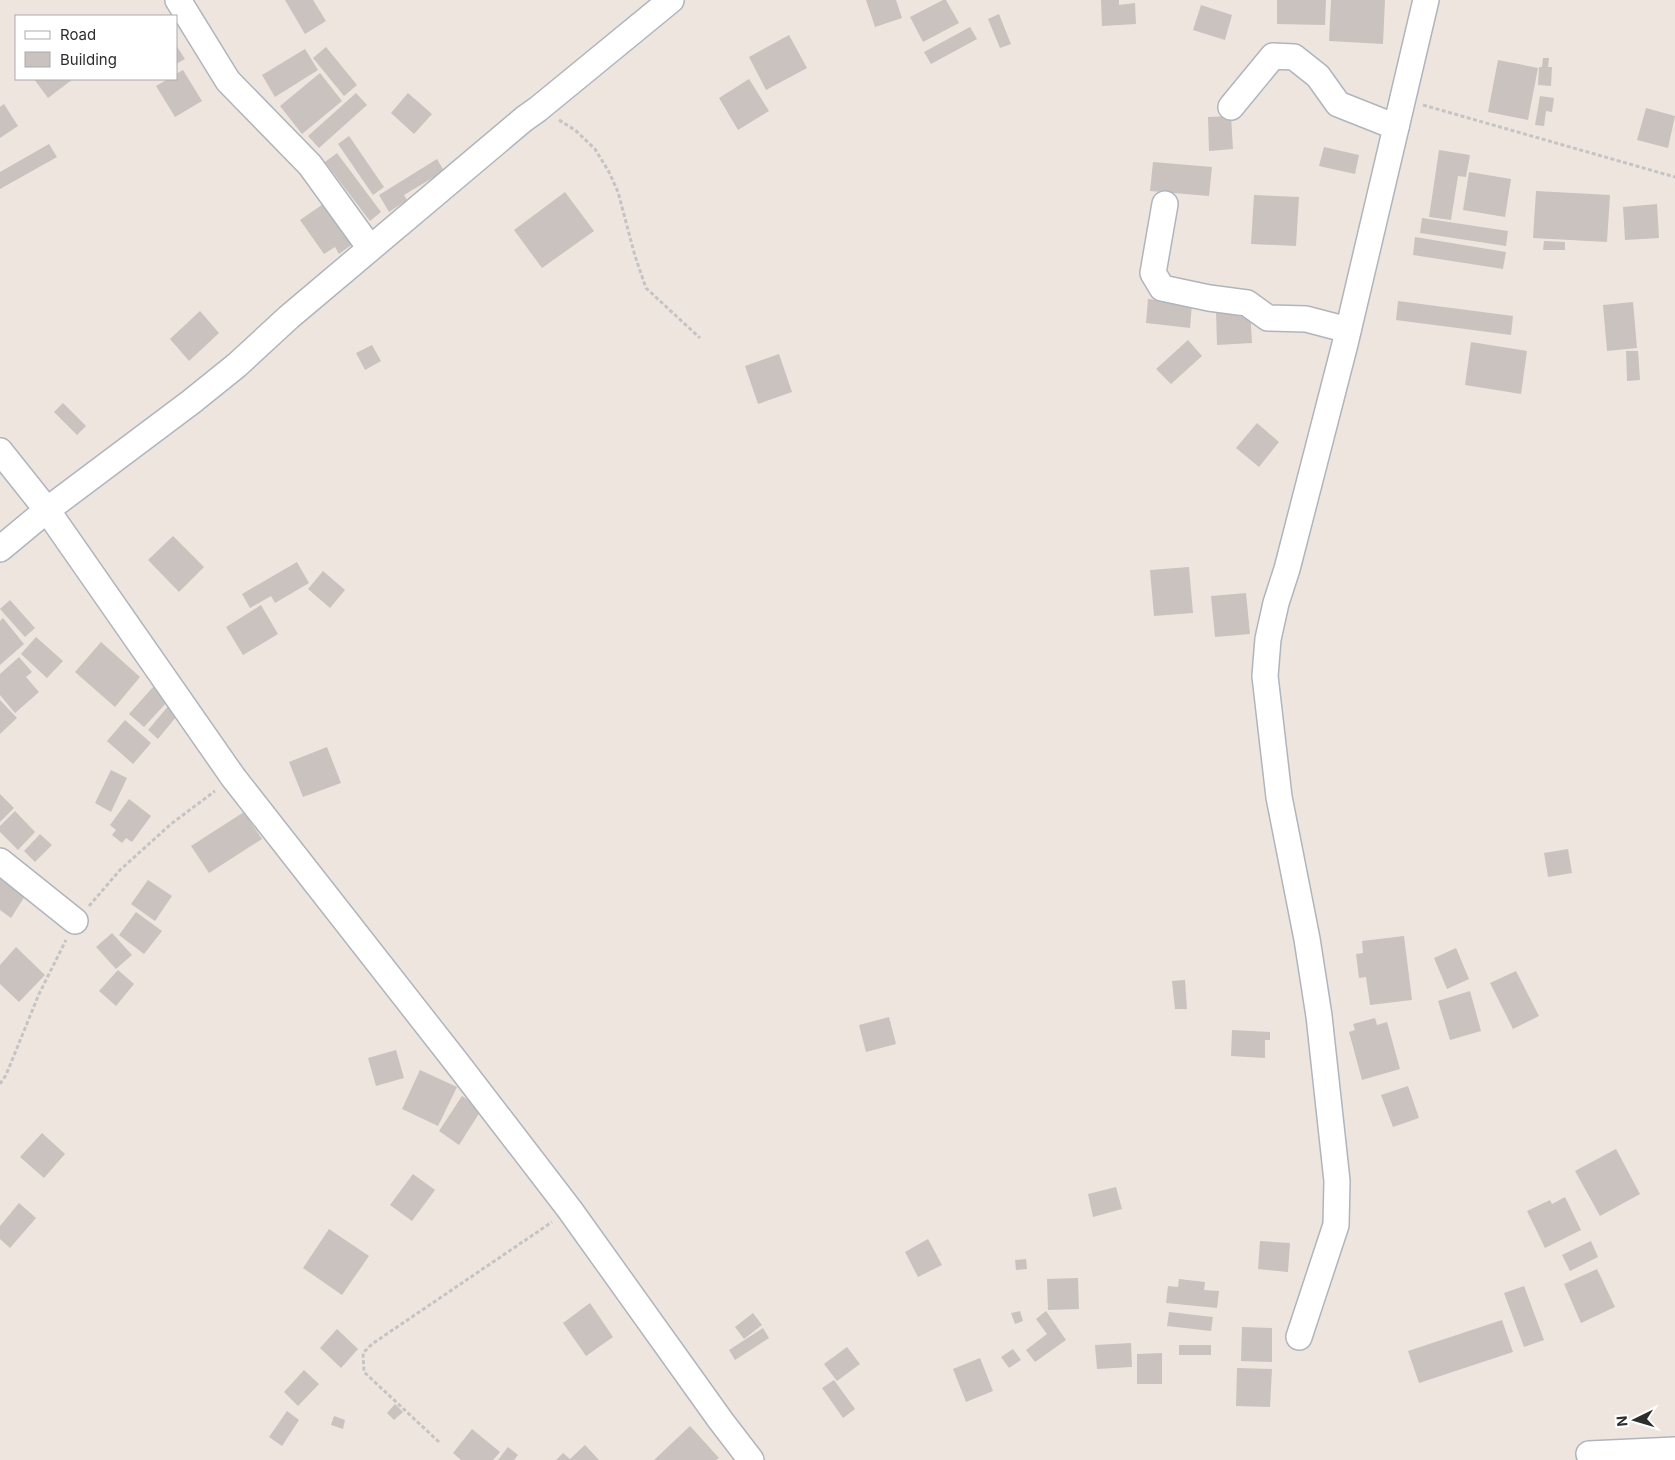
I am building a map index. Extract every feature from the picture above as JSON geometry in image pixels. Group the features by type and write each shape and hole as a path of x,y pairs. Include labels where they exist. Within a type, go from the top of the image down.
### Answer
{"street":[{"path":"178,0 228,81 310,165 370,248"},
{"path":"0,549 47,510 191,402 237,365 289,317 370,248 524,119 671,0"},
{"path":"1298,1337 1336,1225 1337,1181 1308,939 1279,796 1265,676 1268,639 1348,330 1426,0"},
{"path":"1231,107 1273,56 1294,57 1318,76 1338,104 1396,127"},
{"path":"1165,204 1153,273 1162,288 1209,298 1247,303 1268,318 1306,319 1348,330"},
{"path":"0,451 47,510 233,776 570,1210 721,1422 751,1460"},
{"path":"0,861 75,921"},
{"path":"1589,1454 1675,1450"}],"path":[{"path":"1402,99 1675,177"},
{"path":"538,109 576,130 595,149 618,192 635,256 646,288 700,338"},
{"path":"440,1442 364,1372 363,1353 372,1344 570,1210"}],"building":[{"path":"285,0 313,0 326,21 305,34"},
{"path":"866,0 896,0 902,18 875,27"},
{"path":"946,0 959,23 923,42 910,17"},
{"path":"1101,0 1119,0 1119,5 1135,3 1136,24 1102,26"},
{"path":"1277,0 1326,0 1325,25 1277,24"},
{"path":"1331,0 1385,0 1383,44 1329,41"},
{"path":"1201,5 1232,15 1225,40 1193,30"},
{"path":"999,14 1011,44 1000,48 988,19"},
{"path":"970,27 977,39 931,64 924,52"},
{"path":"789,35 807,68 766,90 749,57"},
{"path":"326,47 357,85 344,96 313,58"},
{"path":"178,48 185,59 178,63"},
{"path":"305,49 318,70 275,97 262,75"},
{"path":"1543,58 1549,58 1548,67 1552,67 1551,86 1538,85 1539,67 1542,67"},
{"path":"1498,60 1538,68 1528,120 1488,112"},
{"path":"183,70 202,101 175,117 156,86 166,80 178,80 178,73"},
{"path":"320,73 342,101 302,134 280,106"},
{"path":"749,79 769,111 738,130 719,98"},
{"path":"35,80 72,80 48,98"},
{"path":"356,93 367,105 319,148 308,136"},
{"path":"408,93 432,114 414,134 391,113"},
{"path":"1540,96 1554,98 1552,112 1546,111 1544,126 1535,125"},
{"path":"4,104 18,126 0,138 0,107"},
{"path":"1646,108 1675,116 1668,148 1637,140"},
{"path":"1231,116 1233,149 1209,151 1208,117"},
{"path":"349,136 384,187 373,195 338,144"},
{"path":"49,144 57,157 0,189 0,172"},
{"path":"1324,147 1359,155 1355,174 1319,166"},
{"path":"1439,150 1470,155 1466,177 1458,176 1451,220 1429,217"},
{"path":"337,153 381,212 370,221 325,162"},
{"path":"437,159 444,171 404,195 407,200 389,212 379,195"},
{"path":"1153,162 1212,167 1209,196 1150,191"},
{"path":"1469,172 1511,179 1505,217 1463,210"},
{"path":"1536,191 1610,195 1607,242 1533,238"},
{"path":"565,192 594,231 542,268 514,230"},
{"path":"1254,195 1299,197 1296,246 1251,244"},
{"path":"329,200 358,240 339,254 335,247 324,254 300,220"},
{"path":"1657,204 1659,238 1625,240 1623,207"},
{"path":"1422,218 1508,231 1506,246 1420,233"},
{"path":"1415,237 1506,252 1503,269 1413,255"},
{"path":"1544,241 1565,242 1565,250 1543,250"},
{"path":"1148,299 1192,304 1190,328 1146,323"},
{"path":"1398,301 1513,316 1511,335 1396,320"},
{"path":"1633,302 1637,348 1607,351 1603,305"},
{"path":"1250,309 1252,343 1217,345 1216,311"},
{"path":"200,311 219,333 189,361 170,339"},
{"path":"1188,340 1202,356 1171,384 1156,369"},
{"path":"1471,342 1527,351 1521,394 1465,385"},
{"path":"372,345 381,361 365,370 356,353"},
{"path":"1626,351 1638,351 1640,380 1627,381"},
{"path":"779,354 792,392 758,404 745,366"},
{"path":"63,403 86,426 77,435 54,412"},
{"path":"1257,423 1279,442 1259,467 1236,448"},
{"path":"173,536 204,567 179,592 148,560"},
{"path":"297,562 309,583 275,603 271,596 250,608 242,594"},
{"path":"1189,567 1193,613 1154,616 1150,570"},
{"path":"323,571 345,590 330,608 308,589"},
{"path":"1246,593 1250,634 1215,637 1211,596"},
{"path":"10,600 35,628 25,637 0,609"},
{"path":"261,605 278,634 243,655 226,627"},
{"path":"3,618 24,644 0,665 0,621"},
{"path":"36,637 63,661 47,678 21,654"},
{"path":"101,642 140,677 115,707 75,672"},
{"path":"19,657 32,672 26,677 39,692 15,713 0,695 0,674"},
{"path":"153,687 168,701 144,727 129,714"},
{"path":"0,700 17,718 0,734"},
{"path":"170,704 180,712 158,739 148,730"},
{"path":"125,720 151,743 133,764 107,741"},
{"path":"327,747 341,783 303,797 289,762"},
{"path":"111,770 127,778 111,812 95,803"},
{"path":"0,794 14,808 0,822"},
{"path":"129,799 151,816 132,842 126,838 122,843 112,835 116,830 110,825"},
{"path":"15,811 35,832 18,850 0,832 0,826"},
{"path":"244,812 262,839 209,873 191,846"},
{"path":"40,834 52,845 35,862 24,851"},
{"path":"1568,849 1572,873 1548,877 1544,853"},
{"path":"0,879 25,896 11,918 0,910"},
{"path":"148,880 172,896 155,921 131,904"},
{"path":"136,912 162,931 144,954 119,935"},
{"path":"112,933 132,955 116,969 96,947"},
{"path":"1404,936 1412,1000 1370,1005 1366,977 1359,978 1356,954 1363,953 1362,941"},
{"path":"16,947 45,975 19,1002 0,984 0,965"},
{"path":"1456,948 1469,979 1447,989 1434,958"},
{"path":"118,970 134,984 116,1006 99,991"},
{"path":"1516,971 1539,1016 1513,1029 1490,983"},
{"path":"1185,980 1187,1009 1175,1009 1172,981"},
{"path":"1470,991 1481,1031 1450,1040 1438,1001"},
{"path":"889,1017 896,1044 866,1052 859,1025"},
{"path":"1375,1018 1377,1025 1387,1022 1400,1069 1362,1080 1349,1032 1355,1030 1353,1024"},
{"path":"1232,1030 1270,1032 1270,1040 1265,1040 1265,1058 1231,1056"},
{"path":"396,1050 404,1078 376,1086 368,1058"},
{"path":"420,1070 457,1087 438,1126 402,1109"},
{"path":"1408,1086 1419,1118 1393,1127 1381,1095"},
{"path":"462,1096 482,1109 459,1145 439,1131"},
{"path":"42,1133 65,1154 44,1178 20,1157"},
{"path":"1616,1149 1640,1194 1600,1216 1575,1171"},
{"path":"413,1174 435,1190 412,1221 390,1205"},
{"path":"1116,1187 1122,1209 1093,1217 1088,1194"},
{"path":"1565,1197 1581,1230 1545,1248 1527,1211 1550,1200 1552,1204"},
{"path":"19,1203 36,1218 10,1248 0,1239 0,1226"},
{"path":"329,1229 369,1256 342,1295 303,1268"},
{"path":"928,1239 942,1265 918,1277 905,1252"},
{"path":"1260,1241 1290,1243 1288,1272 1258,1269"},
{"path":"1591,1241 1598,1257 1570,1271 1562,1255"},
{"path":"1026,1259 1027,1269 1016,1270 1015,1260"},
{"path":"1597,1269 1615,1307 1581,1323 1564,1284"},
{"path":"1078,1278 1079,1309 1048,1310 1047,1279"},
{"path":"1179,1279 1205,1282 1204,1290 1219,1291 1217,1308 1166,1303 1168,1286 1178,1287"},
{"path":"1524,1286 1544,1340 1524,1347 1504,1293"},
{"path":"590,1303 613,1337 586,1356 563,1323"},
{"path":"1020,1311 1023,1321 1015,1324 1011,1313"},
{"path":"1046,1311 1066,1340 1035,1362 1026,1350 1047,1334 1036,1319"},
{"path":"1169,1312 1213,1317 1211,1331 1167,1326"},
{"path":"753,1313 762,1325 744,1339 735,1327"},
{"path":"1502,1320 1513,1352 1419,1383 1408,1351"},
{"path":"1242,1327 1272,1328 1272,1362 1241,1361"},
{"path":"763,1328 769,1338 735,1360 729,1350"},
{"path":"337,1329 358,1349 341,1368 320,1348"},
{"path":"1131,1343 1132,1367 1097,1369 1095,1345"},
{"path":"1179,1345 1211,1345 1211,1355 1179,1355"},
{"path":"847,1347 860,1364 837,1381 824,1364"},
{"path":"1013,1349 1021,1360 1009,1368 1001,1357"},
{"path":"1162,1353 1162,1384 1137,1384 1137,1354"},
{"path":"980,1358 993,1391 966,1402 953,1369"},
{"path":"1237,1368 1272,1369 1270,1407 1236,1406"},
{"path":"304,1370 319,1384 298,1406 284,1392"},
{"path":"834,1380 855,1409 843,1418 822,1388"},
{"path":"395,1404 403,1412 394,1420 387,1413"},
{"path":"287,1411 299,1420 282,1446 269,1437"},
{"path":"334,1416 345,1420 343,1429 331,1425"},
{"path":"690,1426 719,1458 716,1460 654,1460"},
{"path":"472,1429 500,1452 493,1460 461,1460 453,1453"},
{"path":"585,1445 599,1460 556,1460 563,1453 570,1459"},
{"path":"508,1447 518,1455 514,1460 498,1460"}]}
